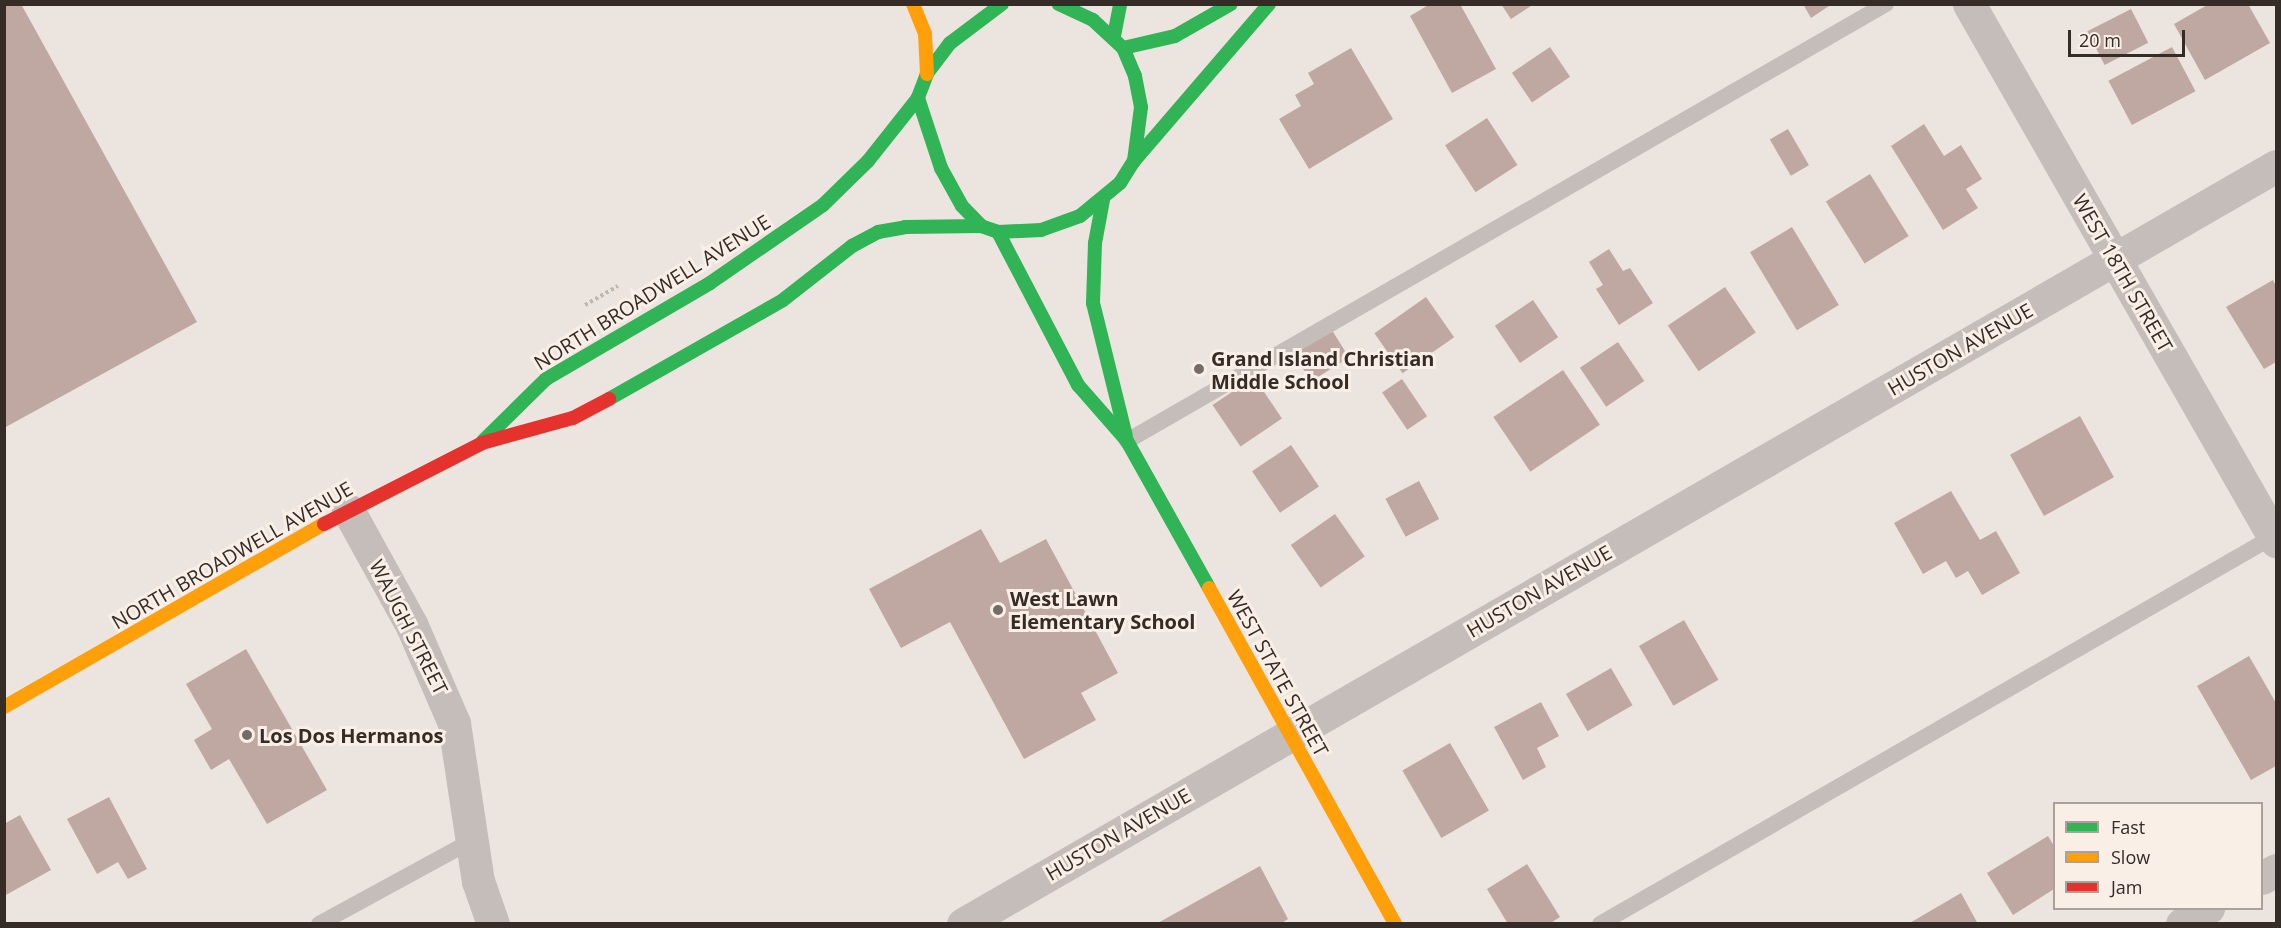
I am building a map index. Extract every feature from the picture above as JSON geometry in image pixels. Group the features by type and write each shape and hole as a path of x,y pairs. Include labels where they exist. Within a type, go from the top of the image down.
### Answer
{"main road":[{"path":"913,4 925,34 927,74"},
{"path":"927,74 950,43 1002,4"},
{"path":"1058,4 1094,20 1114,36 1123,48 1135,76 1141,107 1134,161"},
{"path":"1114,36 1120,4"},
{"path":"1123,48 1175,36 1231,4"},
{"path":"918,98 941,168 962,206 981,226 998,232 1041,230 1080,216 1102,200 1269,4"},
{"name":"NORTH BROADWELL AVENUE","path":"482,442 546,378 710,283 823,205 868,161 918,98 927,74"},
{"name":"WEST STATE STREET","path":"1102,200 1095,243 1094,303 1127,441"},
{"name":"NORTH BROADWELL AVENUE","path":"4,707 348,510 482,442 573,418 783,300 852,246 878,232 905,227 981,226"},
{"name":"WEST STATE STREET","path":"998,232 1078,385 1127,441 1395,924"}],"street":[{"name":"WEST 18TH STREET","path":"1970,4 2276,537"},
{"name":"HUSTON AVENUE","path":"963,924 2277,166"},
{"name":"WAUGH STREET","path":"348,510 440,684 454,723 463,766 478,881 493,924"},
{"path":"2263,877 2277,870"},
{"path":"2182,924 2206,910"}],"lane":[{"path":"1127,441 1886,4"},
{"path":"1600,924 2276,537"},
{"path":"319,924 473,840"}],"path":[{"path":"585,305 618,286"}],"building":[{"path":"4,4 21,4 197,322 4,428"},
{"path":"1430,4 1460,4 1496,69 1452,93 1410,16"},
{"path":"1501,4 1534,4 1511,19"},
{"path":"1803,4 1832,4 1811,18"},
{"path":"2209,4 2248,4 2270,43 2205,80 2174,24"},
{"path":"2131,9 2148,43 2105,65 2087,31"},
{"path":"1550,47 1570,77 1532,103 1512,73"},
{"path":"2172,47 2195,91 2132,125 2108,81"},
{"path":"1351,48 1393,119 1309,169 1279,119 1301,106 1295,95 1314,84 1308,73"},
{"path":"1487,118 1517,165 1476,192 1445,145"},
{"path":"1924,124 1944,156 1961,145 1982,179 1966,189 1978,208 1943,230 1891,146"},
{"path":"1788,129 1809,165 1791,176 1770,140"},
{"path":"1870,174 1909,236 1865,263 1826,202"},
{"path":"1792,227 1839,305 1797,330 1750,252"},
{"path":"1609,249 1623,271 1630,268 1653,303 1619,325 1596,289 1603,285 1589,262"},
{"path":"2273,280 2276,286 2276,362 2264,369 2226,307"},
{"path":"1725,287 1756,333 1699,371 1668,326"},
{"path":"1426,297 1454,337 1402,373 1374,333"},
{"path":"1533,300 1558,337 1520,363 1495,326"},
{"path":"1330,327 1349,358 1311,381 1292,351"},
{"path":"1618,342 1644,381 1606,407 1580,368"},
{"path":"1563,370 1600,425 1530,472 1493,417"},
{"path":"1254,377 1282,418 1241,446 1213,405"},
{"path":"1402,379 1427,416 1407,430 1382,392"},
{"path":"2080,416 2114,477 2044,516 2010,455"},
{"path":"1291,445 1319,486 1280,513 1252,471"},
{"path":"1419,481 1439,519 1406,537 1385,499"},
{"path":"1951,491 1980,540 1996,531 2020,573 1982,595 1968,571 1956,578 1946,561 1923,574 1894,523"},
{"path":"1335,514 1365,557 1321,588 1291,545"},
{"path":"981,529 1000,563 1046,539 1118,673 1081,693 1096,720 1024,759 950,622 901,648 869,589"},
{"path":"1684,620 1718,680 1673,706 1639,646"},
{"path":"246,649 327,790 267,824 229,759 211,770 194,740 212,729 186,684"},
{"path":"2249,656 2276,703 2276,766 2251,780 2197,686"},
{"path":"1611,668 1632,705 1587,731 1566,694"},
{"path":"1541,702 1559,736 1537,748 1546,767 1523,780 1494,727"},
{"path":"1450,743 1489,811 1441,838 1402,771"},
{"path":"109,797 147,869 128,879 118,862 97,874 67,819"},
{"path":"20,815 51,870 4,896 4,824"},
{"path":"2048,836 2053,844 2053,890 2013,915 1987,873"},
{"path":"1527,864 1560,917 1549,924 1508,924 1487,889"},
{"path":"1260,866 1288,919 1280,924 1156,924"},
{"path":"1961,893 1978,924 1908,924"}],"traffic: fast":[{"path":"1002,4 950,43 927,74 918,98 941,168 962,206 981,226 998,232 1041,230 1080,216 1120,183 1134,161 1141,107 1135,76 1123,48 1093,20 1058,4"},
{"path":"1114,36 1120,4"},
{"path":"1123,48 1175,36 1231,4"},
{"path":"1134,161 1269,4"},
{"path":"483,441 546,379 710,283 823,205 868,161 918,98"},
{"path":"1103,200 1095,243 1093,303 1126,436"},
{"path":"609,399 783,300 852,246 878,232 905,227 981,226"},
{"path":"998,232 1078,385 1127,441 1209,588"}],"traffic: slow":[{"path":"913,4 925,34 927,74"},
{"path":"4,707 324,524"},
{"path":"1209,588 1395,924"}],"traffic: jam":[{"path":"324,524 482,443 573,418 609,399"}],"place":[{"name":"Grand Island Christian Middle School","path":"1199,369"},
{"name":"West Lawn Elementary School","path":"998,610"},
{"name":"Los Dos Hermanos","path":"247,735"}]}
